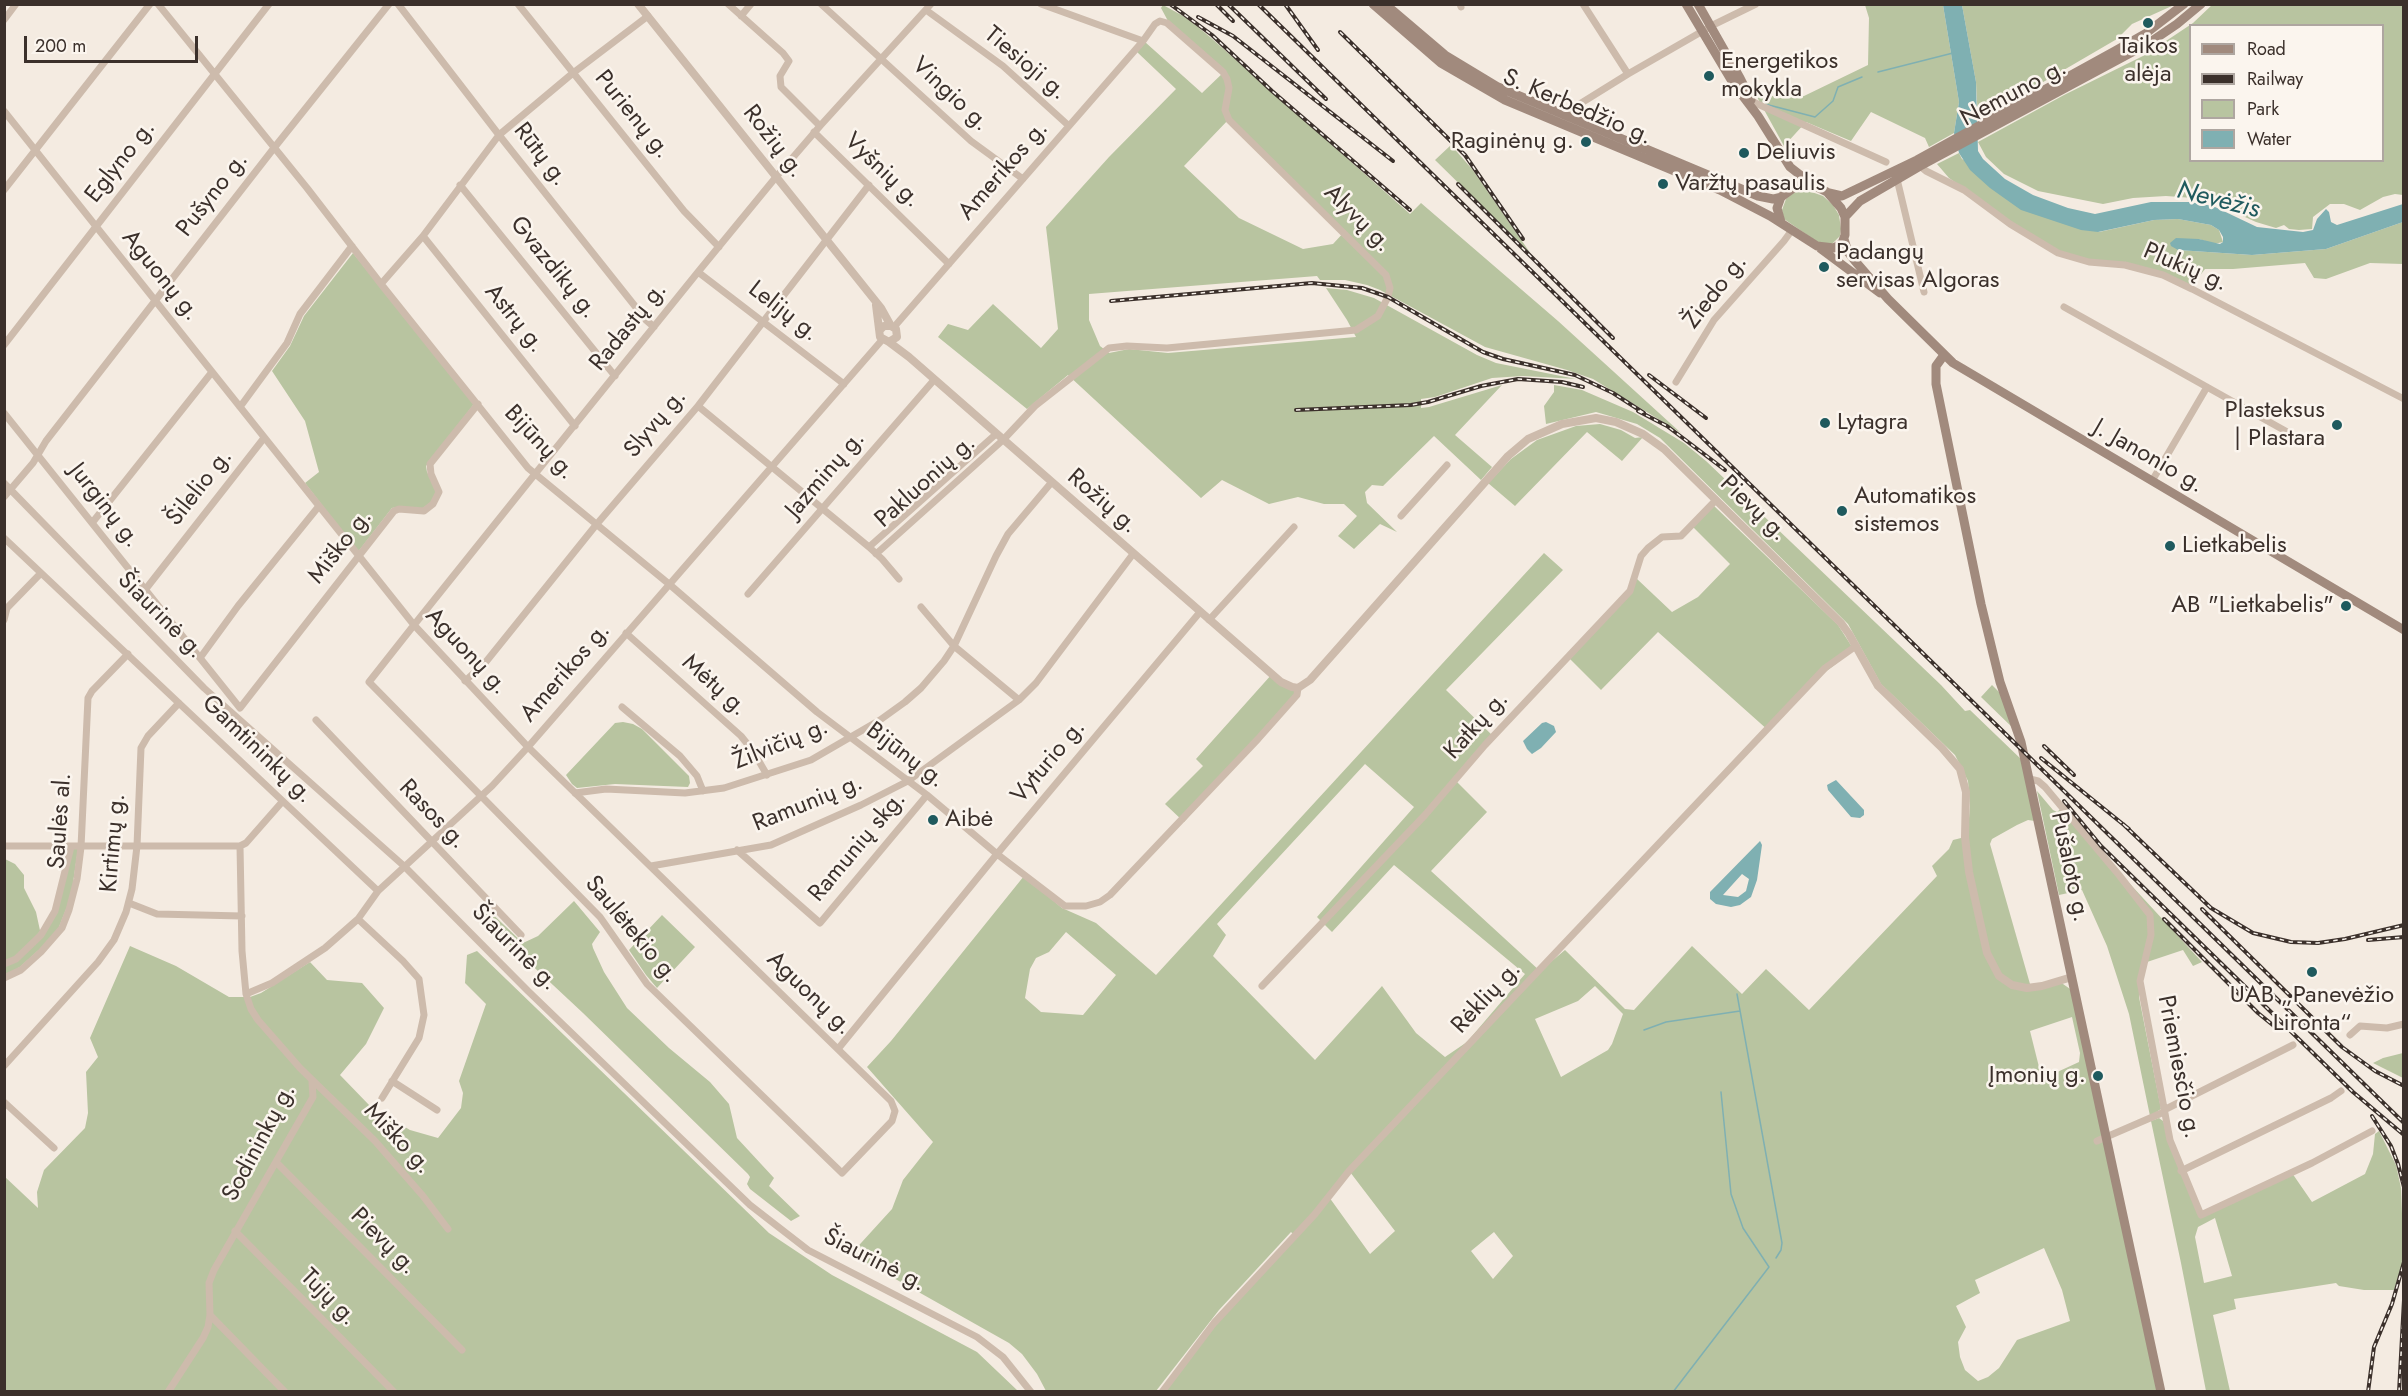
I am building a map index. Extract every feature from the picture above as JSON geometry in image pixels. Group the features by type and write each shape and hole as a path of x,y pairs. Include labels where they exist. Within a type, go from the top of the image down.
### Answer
{"main road":[{"name":"S. Kerbedžio g.","path":"1373,4 1421,47 1466,79 1505,100 1758,196 1773,199 1781,197"},
{"name":"S. Kerbedžio g.","path":"1385,4 1427,41 1474,74 1720,190 1781,222"},
{"path":"1686,4 1706,29 1751,100 1758,116"},
{"path":"1698,4 1706,29 1733,82 1758,116 1790,167 1793,178 1791,188"},
{"name":"Nemuno g.","path":"2039,98 2145,34 2184,4"},
{"name":"Nemuno g.","path":"1827,192 1842,196 1919,163 2039,98 2149,43 2201,4"},
{"name":"Nemuno g.","path":"1845,217 1860,201 1919,163"},
{"path":"1790,167 1813,185 1827,192 1839,204 1845,217 1844,239 1834,248 1817,246 1781,222 1777,208 1781,197 1791,188 1813,185"},
{"name":"J. Janonio g.","path":"1844,239 1854,261 1888,299 1960,368 2403,630"},
{"name":"J. Janonio g.","path":"1817,246 1888,299"},
{"name":"Pušaloto g.","path":"1944,355 1936,366 1936,384 1997,671 2022,742 2162,1392"}],"street":[{"path":"4,20 16,4"},
{"path":"4,190 150,4"},
{"name":"Bijūnų g.","path":"158,4 535,474 669,584 849,738 927,795 997,854 1065,906 1086,906 1100,902 1110,895 1298,695 1298,688"},
{"name":"Eglyno g.","path":"4,345 270,4"},
{"name":"Pušyno g.","path":"4,497 388,4"},
{"name":"Rūtų g.","path":"398,4 646,320 654,327"},
{"name":"Purienų g.","path":"518,4 684,210 719,247"},
{"name":"Rožių g.","path":"638,4 876,304 894,329 909,357"},
{"path":"728,4 783,53 789,61 780,76 781,87 820,126"},
{"path":"741,16 751,4"},
{"name":"Vingio g.","path":"821,4 971,141 1023,179"},
{"path":"1041,4 1143,41"},
{"path":"1582,4 1628,74"},
{"path":"1567,117 1570,110 1628,74 1706,29 1756,4"},
{"name":"Radastų g.","path":"369,682 698,272 814,132 929,6"},
{"name":"Tiesioji g.","path":"929,6 1003,66 1069,126"},
{"path":"381,284 423,236 500,135 573,73 648,16"},
{"name":"Alyvų g.","path":"999,437 1069,378 1109,348 1127,346 1171,348 1356,330 1378,316 1388,297 1390,288 1386,275 1229,120 1225,110 1229,88 1223,72 1167,23 1160,21 1155,24 1143,41"},
{"name":"Amerikos g.","path":"894,329 1143,41"},
{"path":"1751,100 1886,162"},
{"name":"Aguonų g.","path":"4,111 414,626 528,747 891,1101 895,1111 892,1121 842,1173"},
{"name":"Vyšnių g.","path":"814,132 949,264"},
{"name":"Plukių g.","path":"1919,163 1926,171 1964,190 2010,224 2058,253 2089,262 2125,265 2157,273 2403,399"},
{"path":"1897,179 1924,292"},
{"name":"Gvazdikų g.","path":"460,185 615,376"},
{"name":"Slyvų g.","path":"465,681 485,663 596,525 698,406 869,185"},
{"name":"Žiedo g.","path":"1676,382 1714,320 1785,242 1791,230"},
{"name":"Astrų g.","path":"423,236 575,426"},
{"path":"240,407 287,343 300,314 352,246"},
{"name":"Lelijų g.","path":"698,272 844,384"},
{"name":"Rožių g.","path":"876,304 884,338 909,357 1272,674 1286,685 1298,688"},
{"path":"2064,307 2298,438"},
{"path":"884,326 894,329 894,341 884,338 884,326"},
{"name":"Amerikos g.","path":"246,994 272,983 325,948 357,919 378,891 480,797 528,747 884,338"},
{"path":"92,523 212,372"},
{"name":"Jazminų g.","path":"748,594 934,380"},
{"path":"2152,481 2207,387"},
{"name":"Miško g.","path":"240,708 394,511 408,509 424,512 434,504 439,492 431,474 430,464 478,404"},
{"path":"698,406 869,547 899,579"},
{"name":"Jurginų g.","path":"4,413 240,708"},
{"name":"Pievų g.","path":"1298,688 1310,680 1333,656 1508,456 1528,439 1544,431 1587,419 1606,419 1616,422 1651,438 1841,623 1878,686 1942,747 1960,769 1966,792 1965,837 1969,872 1984,941 1995,971 2008,983 2026,988 2073,977"},
{"name":"Pakluonių g.","path":"869,547 999,437"},
{"name":"Pakluonių g.","path":"876,554 999,437"},
{"name":"Šilelio g.","path":"145,590 264,438"},
{"path":"1401,516 1447,465"},
{"name":"Šiaurinė g.","path":"4,483 204,688 404,866 528,991 767,1219 808,1250 977,1337 1003,1357 1031,1392"},
{"name":"Žilvičių g.","path":"575,793 606,789 685,793 724,788 811,760 905,702 933,676 954,646 1008,534 1051,483"},
{"name":"Katkų g.","path":"1262,986 1409,831 1485,745 1630,591 1641,556 1648,548 1662,537 1681,536 1716,500"},
{"path":"200,658 238,606 319,506"},
{"path":"1209,620 1294,527"},
{"name":"Gamtininkų g.","path":"4,538 378,891"},
{"name":"Ramunių g.","path":"651,866 771,845 861,805 908,781 1019,700 1046,672 1133,554"},
{"path":"4,620 7,608 41,573"},
{"path":"921,607 954,646 1019,700"},
{"name":"Vyturio g.","path":"838,1049 997,854 1200,612"},
{"name":"Mėtų g.","path":"626,633 741,736 767,775"},
{"name":"Rėklių g.","path":"1161,1392 1214,1323 1315,1214 1349,1172 1820,672 1856,646"},
{"name":"Saulės al.","path":"4,978 21,970 62,928 77,879 81,847 88,698 128,654"},
{"name":"Saulėtekio g.","path":"369,682 600,918 647,984 842,1173"},
{"name":"Kirtimų g.","path":"4,1066 98,962 114,940 129,903 138,846 141,748 148,736 179,703"},
{"path":"622,707 681,756 697,776 703,791"},
{"name":"Rasos g.","path":"316,720 521,935"},
{"name":"Priemiesčio g.","path":"2030,779 2046,787 2150,915 2151,935 2140,981 2170,1140 2201,1215 2206,1215 2312,1163 2372,1131"},
{"name":"Ramunių skg.","path":"738,850 820,923 927,795"},
{"path":"4,846 240,846 246,843 282,802"},
{"name":"Sodininkų g.","path":"172,1390 203,1338 210,1315 211,1276 313,1097 314,1088 311,1080 258,1020 246,994 240,846"},
{"name":"Saulės al.","path":"4,964 16,959 41,935 56,911 71,847"},
{"path":"129,903 157,914 242,916"},
{"path":"357,919 404,961 419,979 424,1015 419,1038 382,1098"},
{"path":"2350,1035 2360,1026 2387,1028 2403,1024"},
{"path":"2097,1140 2107,1138 2164,1111 2293,1045"},
{"name":"Miško g.","path":"311,1080 375,1141 423,1196 448,1229"},
{"path":"392,1082 436,1110"},
{"path":"2181,1171 2341,1091"},
{"path":"4,1102 54,1148"},
{"name":"Pievų g.","path":"276,1162 462,1350"},
{"name":"Tujų g.","path":"235,1231 394,1392"},
{"path":"210,1315 285,1392"}],"green space":[{"path":"2213,4 2403,5 2403,195 2383,197 2360,210 2344,204 2330,204 2313,217 2312,229 2289,229 2284,225 2276,228 2256,222 2214,203 2193,198 2166,196 2133,198 2103,204 2038,191 2004,174 1986,157 1978,142 2064,95 2145,55 2189,26 2189,162 2384,162 2384,24 2192,24"},
{"path":"1163,5 1187,18 1210,37 1410,214 1421,203 1558,321 1681,433 1593,379 1485,347 1367,285 1345,280 1320,280 1317,276 1089,294 1089,320 1100,346 1109,353 1129,349 1168,353 1356,337 1326,288 1347,290 1374,298 1477,355 1496,363 1576,379 1523,376 1492,378 1435,397 1421,399 1421,408 1429,407 1502,385 1455,435 1492,467 1481,480 1434,436 1383,486 1372,485 1365,492 1367,503 1397,532 1380,524 1354,549 1338,536 1357,516 1344,504 1324,504 1298,497 1269,504 1222,480 1201,498 1068,375 1027,409 938,337 948,324 968,330 993,304 1041,348 1058,329 1046,227 1109,157 1176,89 1137,52 1145,42 1202,93 1225,71 1168,21 1161,8","holes":["1230,118 1345,231 1333,244 1303,249 1239,218 1184,166"]},
{"path":"1865,5 1943,5 1959,102 1954,133 1929,147 1925,138 1871,112 1851,141 1806,122 1784,146 1757,97 1768,94 1777,98 1804,96 1868,65 1869,18"},
{"path":"1962,5 2174,5 2132,24 2117,39 1978,120 1976,82"},
{"path":"1451,145 1472,169 1531,254 1435,160"},
{"path":"1959,153 1962,159 2099,232 2154,220 2178,219 2211,225 2219,230 2223,242 2214,244 2199,239 2178,250 2252,255 2326,249 2403,222 2403,264 2370,263 2326,279 2314,278 2305,263 2205,269 2192,286 2151,269 2091,261 2060,251 2011,222 1949,178 1937,164"},
{"path":"1806,190 1823,196 1833,205 1839,215 1840,236 1832,244 1819,243 1784,219 1782,210 1786,199 1793,193"},
{"path":"353,253 474,404 426,466 436,488 431,502 422,509 392,508 358,552 305,483 319,472 305,421 272,371 290,346 304,316"},
{"path":"1554,385 1582,390 1633,412 1684,443 1706,461 1941,685 1965,711 1970,710 2023,761 2035,821 2028,820 2017,825 1992,839 1990,844 2030,984 2063,984 2073,991 2157,1391 1162,1391 1214,1323 1295,1236 1291,1232 1219,1310 1156,1391 1046,1391 1022,1354 1009,1343 851,1254 892,1209 903,1180 933,1142 867,1067 891,1041 1024,876 1062,908 1096,923 1156,975 1544,553 1563,570 1446,690 1493,736 1455,780 1487,812 1431,871 1540,971 1565,950 1625,1009 1634,1010 1692,946 1742,994 1766,969 1809,1010 1937,876 1932,866 1949,849 1953,840 1965,837 1968,830 1970,806 1968,781 1955,755 1881,684 1848,624 1660,438 1637,424 1596,412 1546,424 1544,406 1554,392","holes":["1365,764 1414,807 1317,917 1332,932 1394,865 1525,974 1467,1042 1445,1057 1416,1033 1382,986 1315,1060 1213,956 1226,935 1217,924","1066,932 1116,975 1083,1015 1041,1012 1025,998 1030,969 1036,958 1049,952","1595,986 1623,1014 1608,1050 1561,1077 1535,1019 1578,1001","2072,1017 2080,1053 2079,1062 2042,1079 2030,1031","1350,1172 1395,1231 1370,1254 1329,1197","1494,1232 1513,1256 1493,1279 1471,1251","2044,1248 2062,1290 2070,1321 2017,1340 1999,1368 1988,1377 1978,1381 1965,1370 1960,1357 1958,1342 1966,1327 1956,1306 1980,1293 1975,1280"]},
{"path":"1600,424 1621,430 1635,438 1643,437 1622,461 1587,432 1515,506 1488,483 1511,459 1537,440 1576,426"},
{"path":"1712,504 1838,625 1854,650 1824,673 1769,731 1658,632 1601,690 1568,657 1630,591 1636,578 1672,612 1698,597 1730,564 1692,526"},
{"path":"1272,674 1292,687 1297,695 1184,822 1165,804 1203,766 1196,759"},
{"path":"1992,685 2000,693 2016,731 1981,697"},
{"path":"623,722 642,729 689,776 688,787 615,784 577,788 572,784 566,775 615,723"},
{"path":"2037,791 2053,810 2057,812 2064,806 2119,872 2202,962 2193,966 2183,950 2141,964 2139,997 2161,1109 2150,1116 2129,1014 2107,946 2082,890 2059,895"},
{"path":"73,849 78,849 71,897 59,927 52,938 20,967 5,976 5,966 16,960 57,911"},
{"path":"5,859 15,864 24,875 24,888 36,912 41,935 5,964"},
{"path":"574,901 600,932 592,944 593,948 604,972 627,1008 669,1048 710,1082 729,1104 737,1138 774,1178 769,1186 800,1216 791,1221 750,1189 747,1184 750,1177 748,1174 583,1013 478,915 483,905 523,943 538,936"},
{"path":"662,915 695,947 657,988 629,950"},
{"path":"130,946 176,966 229,997 250,997 261,993 310,962 327,980 362,983 384,1008 366,1044 340,1075 371,1107 410,1130 438,1138 461,1108 463,1093 459,1081 486,1004 465,983 467,955 477,951 769,1233 832,1275 977,1352 1018,1391 5,1391 4,1176 38,1208 37,1192 44,1170 85,1128 88,1113 86,1072 98,1057 90,1038"},
{"path":"2403,1053 2403,1078 2373,1063 2383,1058"},
{"path":"2159,1118 2163,1121 2201,1217 2292,1173 2312,1202 2365,1174 2373,1154 2375,1134 2379,1131 2396,1165 2401,1188 2402,1264 2394,1290 2364,1290 2339,1286 2336,1283 2234,1299 2236,1309 2213,1315 2230,1391 2206,1391 2151,1121","holes":["2215,1218 2232,1276 2204,1283 2195,1237 2198,1227"]}],"water":[{"path":"1943,5 1962,5 1976,82 1978,151 1983,159 2005,179 2033,195 2068,208 2095,214 2151,202 2189,202 2213,206 2257,227 2303,232 2313,230 2317,219 2326,209 2331,222 2337,225 2403,204 2403,222 2326,249 2252,255 2178,250 2171,246 2170,243 2176,238 2199,239 2220,244 2223,242 2223,237 2219,230 2211,225 2178,219 2154,220 2098,232 2081,230 2021,210 1990,188 1970,170 1959,153 1954,133 1959,102"},
{"path":"1546,722 1554,726 1556,732 1532,754 1523,741"},
{"path":"1836,780 1864,810 1864,815 1860,818 1851,817 1828,790 1827,785"},
{"path":"1760,841 1762,845 1757,880 1751,897 1740,905 1731,907 1716,904 1710,899 1710,892","holes":["1742,874 1749,879 1746,891 1738,897 1723,895"]}],"waterway":[{"path":"1878,72 1953,53"},
{"path":"1765,104 1815,117 1833,101 1838,87 1862,77"},
{"path":"1737,994 1782,1243 1776,1258"},
{"path":"1644,1030 1666,1022 1740,1011"},
{"path":"1673,1392 1769,1267 1743,1228 1731,1194 1721,1092"}],"railway":[{"path":"1170,4 1212,35 1272,91 1410,210"},
{"path":"1216,4 1233,21"},
{"path":"1228,4 1326,99"},
{"path":"1258,4 2404,1123"},
{"path":"1285,4 1318,50"},
{"path":"1198,17 1233,36 1393,161"},
{"path":"1340,32 1465,155 1523,239"},
{"path":"1458,184 1613,338"},
{"path":"1111,301 1312,283 1362,288 1388,297 1483,352 1503,359 1575,375 1613,393 1644,413"},
{"path":"1649,375 1706,418"},
{"path":"1296,410 1411,405 1481,386 1518,379 1562,382 1583,387"},
{"path":"1638,411 1667,426 1725,470"},
{"path":"2044,746 2074,775"},
{"path":"2041,758 2129,829"},
{"path":"2064,801 2101,846 2353,1092 2404,1135"},
{"path":"2123,824 2211,908 2253,933 2291,942 2318,943 2404,925"},
{"path":"2202,909 2342,1047 2375,1071 2404,1086"},
{"path":"2164,919 2258,1013 2274,1026"},
{"path":"2368,940 2404,937"},
{"path":"2372,1116 2391,1146 2404,1187"},
{"path":"2368,1392 2374,1347 2392,1304 2404,1262"},
{"path":"2399,1392 2404,1300"}],"place":[{"name":"Taikos alėja","path":"2148,23"},
{"name":"Energetikos mokykla","path":"1709,76"},
{"name":"Raginėnų g.","path":"1586,142"},
{"name":"Deliuvis","path":"1744,153"},
{"name":"Varžtų pasaulis","path":"1663,184"},
{"name":"Padangų servisas Algoras","path":"1824,267"},
{"name":"Lytagra","path":"1825,423"},
{"name":"Plasteksus | Plastara","path":"2337,425"},
{"name":"Automatikos sistemos","path":"1842,511"},
{"name":"Lietkabelis","path":"2170,546"},
{"name":"AB \"Lietkabelis\"","path":"2346,606"},
{"name":"Aibė","path":"933,820"},
{"name":"UAB „Panevėžio Lironta“","path":"2312,972"},
{"name":"Įmonių g.","path":"2098,1076"}],"water label":[{"name":"Nevėžis","path":"2218,201"}]}
